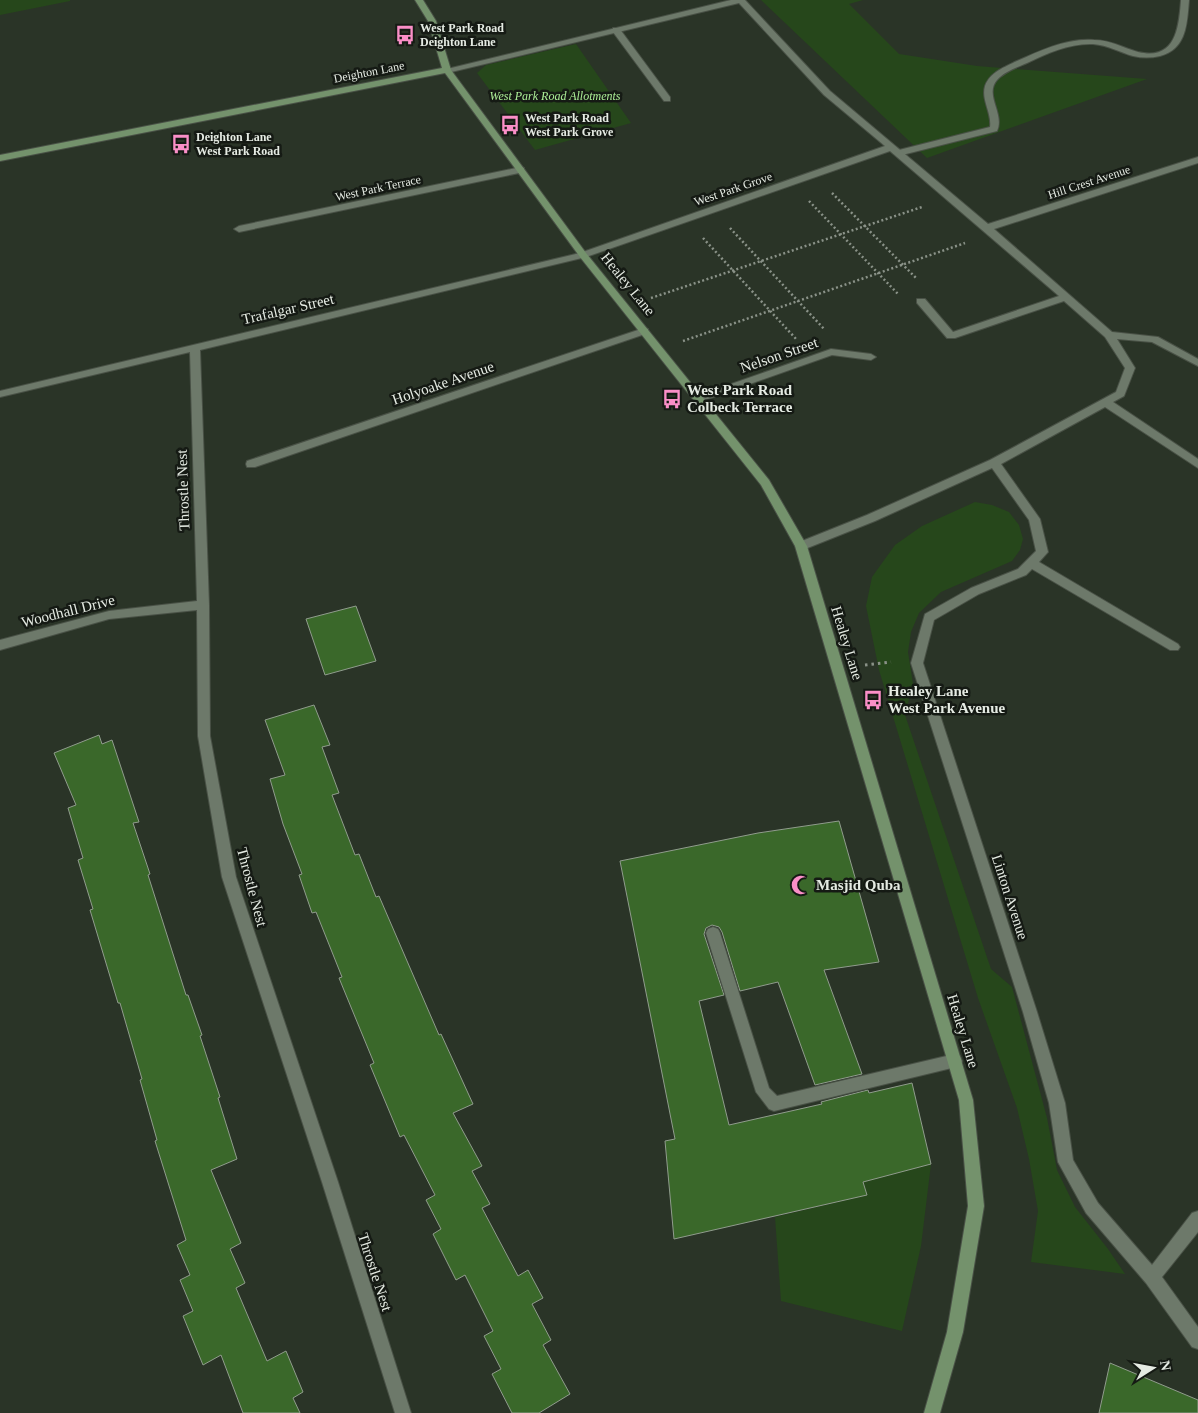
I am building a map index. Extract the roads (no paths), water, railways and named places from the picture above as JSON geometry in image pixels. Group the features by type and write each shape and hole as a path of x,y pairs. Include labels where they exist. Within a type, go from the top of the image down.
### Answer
{"main road":[{"name":"Healey Lane","path":"419,0 432,21 447,70 583,255 765,482 801,546 966,1100 976,1206 955,1332 932,1413"},
{"name":"Deighton Lane","path":"0,158 447,70"}],"street":[{"name":"Deighton Lane","path":"447,70 741,0"},
{"path":"741,0 827,93 1109,335 1130,368 1120,394 994,463 871,518 801,546"},
{"name":"West Park Grove","path":"583,255 814,174 895,150 994,129 996,122 988,92 995,76 1047,50 1066,44 1103,42 1137,54 1150,56 1164,52 1178,40 1185,0"},
{"path":"616,30 667,99"},
{"name":"Hill Crest Avenue","path":"990,231 1198,160"},
{"name":"West Park Terrace","path":"239,229 521,170"},
{"name":"Trafalgar Street","path":"0,394 583,255"},
{"path":"921,301 951,336 1066,297"},
{"name":"Holyoake Avenue","path":"251,464 644,331"},
{"path":"1109,335 1154,339 1198,363"},
{"name":"Throstle Nest","path":"195,347 203,605 204,736 228,877 330,1182 403,1413"},
{"name":"Nelson Street","path":"698,399 831,352 871,357"},
{"path":"1105,402 1198,464"},
{"path":"994,463 1034,519 1042,552 1031,563 1174,646"},
{"name":"Linton Avenue","path":"1031,563 1022,572 975,591 929,618 917,663 1030,1012 1057,1103 1066,1162 1092,1208 1152,1276 1198,1341"},
{"name":"Woodhall Drive","path":"0,645 109,615 203,605"},
{"path":"713,933 763,1092 774,1104 955,1061"},
{"path":"1152,1276 1198,1219"}],"place":[{"name":"West Park Road Deighton Lane","path":"405,35"},
{"name":"West Park Road West Park Grove","path":"510,125"},
{"name":"Deighton Lane West Park Road","path":"181,144"},
{"name":"West Park Road Colbeck Terrace","path":"672,399"},
{"name":"Healey Lane West Park Avenue","path":"873,700"},
{"name":"Masjid Quba","path":"801,885"}],"park label":[{"name":"West Park Road Allotments","path":"555,96"}]}
